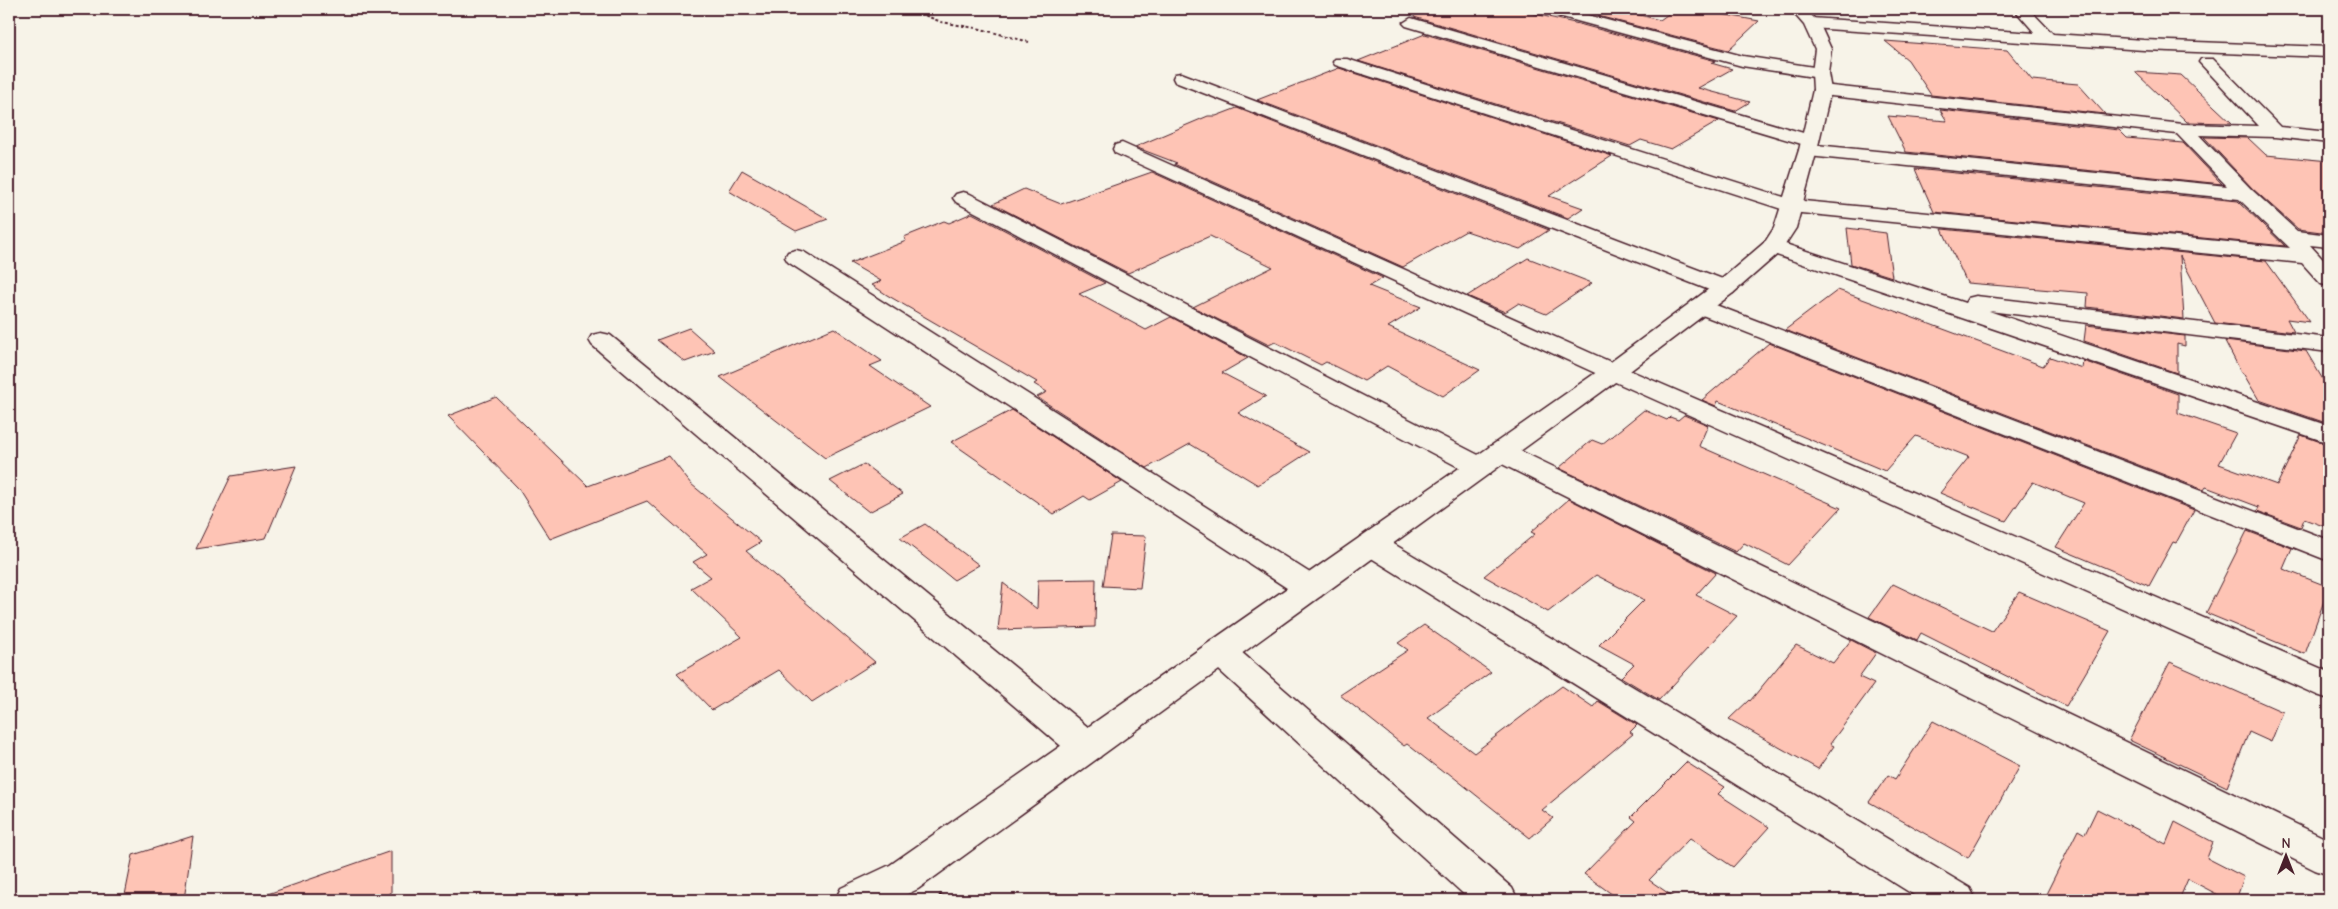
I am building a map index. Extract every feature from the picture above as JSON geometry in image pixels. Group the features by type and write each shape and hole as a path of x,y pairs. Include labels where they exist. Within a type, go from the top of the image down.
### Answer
{"street":[{"path":"1549,9 1821,82 2183,129 2275,132 2329,137"},
{"path":"2021,9 2048,38"},
{"path":"855,900 904,877 1490,460 1726,288 1773,246 1785,228 1809,146 1821,82 1823,49 1804,16"},
{"path":"1804,16 2048,38 2202,48 2329,52"},
{"path":"1411,23 1809,146 2245,194"},
{"path":"1341,62 1791,206 2310,257"},
{"path":"2207,62 2275,132"},
{"path":"1181,78 1726,288"},
{"path":"2183,129 2245,194 2291,237 2329,279"},
{"path":"1122,148 1613,372 2329,686"},
{"path":"963,198 1490,460 2329,858"},
{"path":"2291,237 2329,240"},
{"path":"1773,246 2329,435"},
{"path":"796,257 1310,588"},
{"path":"1922,296 2329,345"},
{"path":"1700,306 2329,551"},
{"path":"601,340 1087,747"},
{"path":"1371,544 1956,900"},
{"path":"1220,652 1498,900"}],"path":[{"path":"910,9 941,22 981,28 1029,42"}],"building":[{"path":"1415,9 1513,9 1579,24 1716,61 1711,63 1732,69 1698,88 1750,102 1735,111 1414,17"},
{"path":"1615,9 1660,20 1675,9 1695,9 1759,21 1728,50 1598,16"},
{"path":"1425,34 1719,121 1671,149 1641,140 1630,146 1358,61"},
{"path":"1885,41 2007,50 2032,80 2078,84 2105,114 1931,95 1908,60"},
{"path":"1339,68 1612,156 1549,196 1583,208 1568,218 1257,100"},
{"path":"2135,72 2181,75 2232,123 2187,122"},
{"path":"1237,108 1549,230 1520,249 1466,231 1403,267 1174,164 1177,163 1135,147 1208,116 1216,116"},
{"path":"1940,110 2119,130 2127,138 2183,143 2222,184 1906,152 1888,116 1947,121"},
{"path":"2204,137 2248,138 2266,155 2329,161 2329,233 2298,229 2253,189"},
{"path":"1915,169 2238,201 2285,246 1934,212"},
{"path":"742,170 828,219 796,231 729,191"},
{"path":"1152,172 1383,278 1369,286 1421,307 1388,327 1480,370 1443,396 1387,366 1364,381 1326,362 1321,365 1275,342 1269,345 1193,307 1273,267 1210,236 1128,273 993,204 1024,189 1061,204"},
{"path":"972,213 1105,283 1079,294 1146,330 1171,317 1248,358 1222,373 1266,396 1238,413 1309,452 1258,485 1190,444 1147,468 1037,397 1047,392 1034,384 1037,382 887,295 872,285 881,281 850,263 906,241 904,237 944,221 949,223"},
{"path":"1847,228 1886,233 1892,277 1851,264"},
{"path":"1942,229 2266,261 2310,322 2287,319 2294,332 2215,323 2180,256 2184,319 2087,307 2088,293 1967,283"},
{"path":"1528,258 1592,283 1546,314 1519,303 1505,312 1467,296"},
{"path":"1838,290 2043,366 2050,357 2082,368 2083,361 2178,394 2178,413 2236,433 2219,464 2277,485 2301,435 2329,445 2329,528 2304,519 2301,527 2257,511 2259,507 2206,487 2204,490 1785,330"},
{"path":"2086,325 2185,336 2185,346 2177,344 2177,373 2084,341"},
{"path":"689,328 715,351 685,362 657,340"},
{"path":"834,328 882,361 870,366 930,407 825,458 720,377"},
{"path":"2225,341 2306,351 2325,383 2329,375 2329,424 2259,400 2241,372"},
{"path":"1769,343 2194,510 2176,543 2173,542 2149,586 2056,547 2084,503 2033,482 2006,521 1940,493 1969,457 1916,436 1885,471 1718,401 1716,406 1702,400"},
{"path":"496,397 588,486 669,456 691,484 761,542 746,551 875,662 812,702 779,670 712,710 677,674 742,637 691,588 711,577 693,562 707,554 647,501 550,539 518,488 448,416"},
{"path":"1012,410 1122,482 1090,500 1084,496 1054,514 951,442"},
{"path":"1644,410 1667,420 1670,417 1678,420 1684,415 1708,425 1699,446 1841,508 1788,565 1744,543 1736,552 1559,468 1592,440 1602,444"},
{"path":"864,464 903,494 869,512 830,481"},
{"path":"296,466 266,538 196,549 231,476"},
{"path":"1569,499 1716,573 1696,595 1737,616 1659,700 1621,677 1634,664 1599,645 1644,600 1596,575 1548,612 1484,576 1535,534 1531,532"},
{"path":"925,524 979,565 954,580 900,538"},
{"path":"2247,531 2292,548 2283,569 2329,587 2305,654 2206,613"},
{"path":"1111,535 1146,536 1140,588 1103,586"},
{"path":"1096,579 1095,627 998,630 1003,583 1037,609 1038,580"},
{"path":"1893,584 1992,631 2019,592 2110,631 2066,706 1921,633 1917,640 1869,617"},
{"path":"1424,625 1491,672 1428,718 1474,753 1562,686 1593,707 1598,701 1637,725 1630,732 1633,734 1542,810 1553,818 1530,838 1447,772 1444,773 1407,744 1404,746 1340,695 1408,650 1398,643"},
{"path":"1851,640 1876,653 1859,677 1874,684 1830,744 1834,746 1818,769 1729,719 1750,701 1796,645 1833,663"},
{"path":"2170,662 2283,712 2271,742 2249,732 2227,787 2129,740"},
{"path":"1933,721 2020,766 1968,858 1869,802 1888,775 1895,779"},
{"path":"1686,762 1725,787 1718,794 1769,827 1733,867 1690,838 1649,880 1678,900 1620,900 1584,874 1636,821 1631,817"},
{"path":"2097,809 2166,844 2175,822 2213,842 2207,858 2244,877 2236,900 2228,900 2188,879 2179,900 2043,900 2078,830 2085,834"},
{"path":"193,836 184,900 124,900 133,855"},
{"path":"391,851 391,893 372,900 263,900 262,896"}]}
